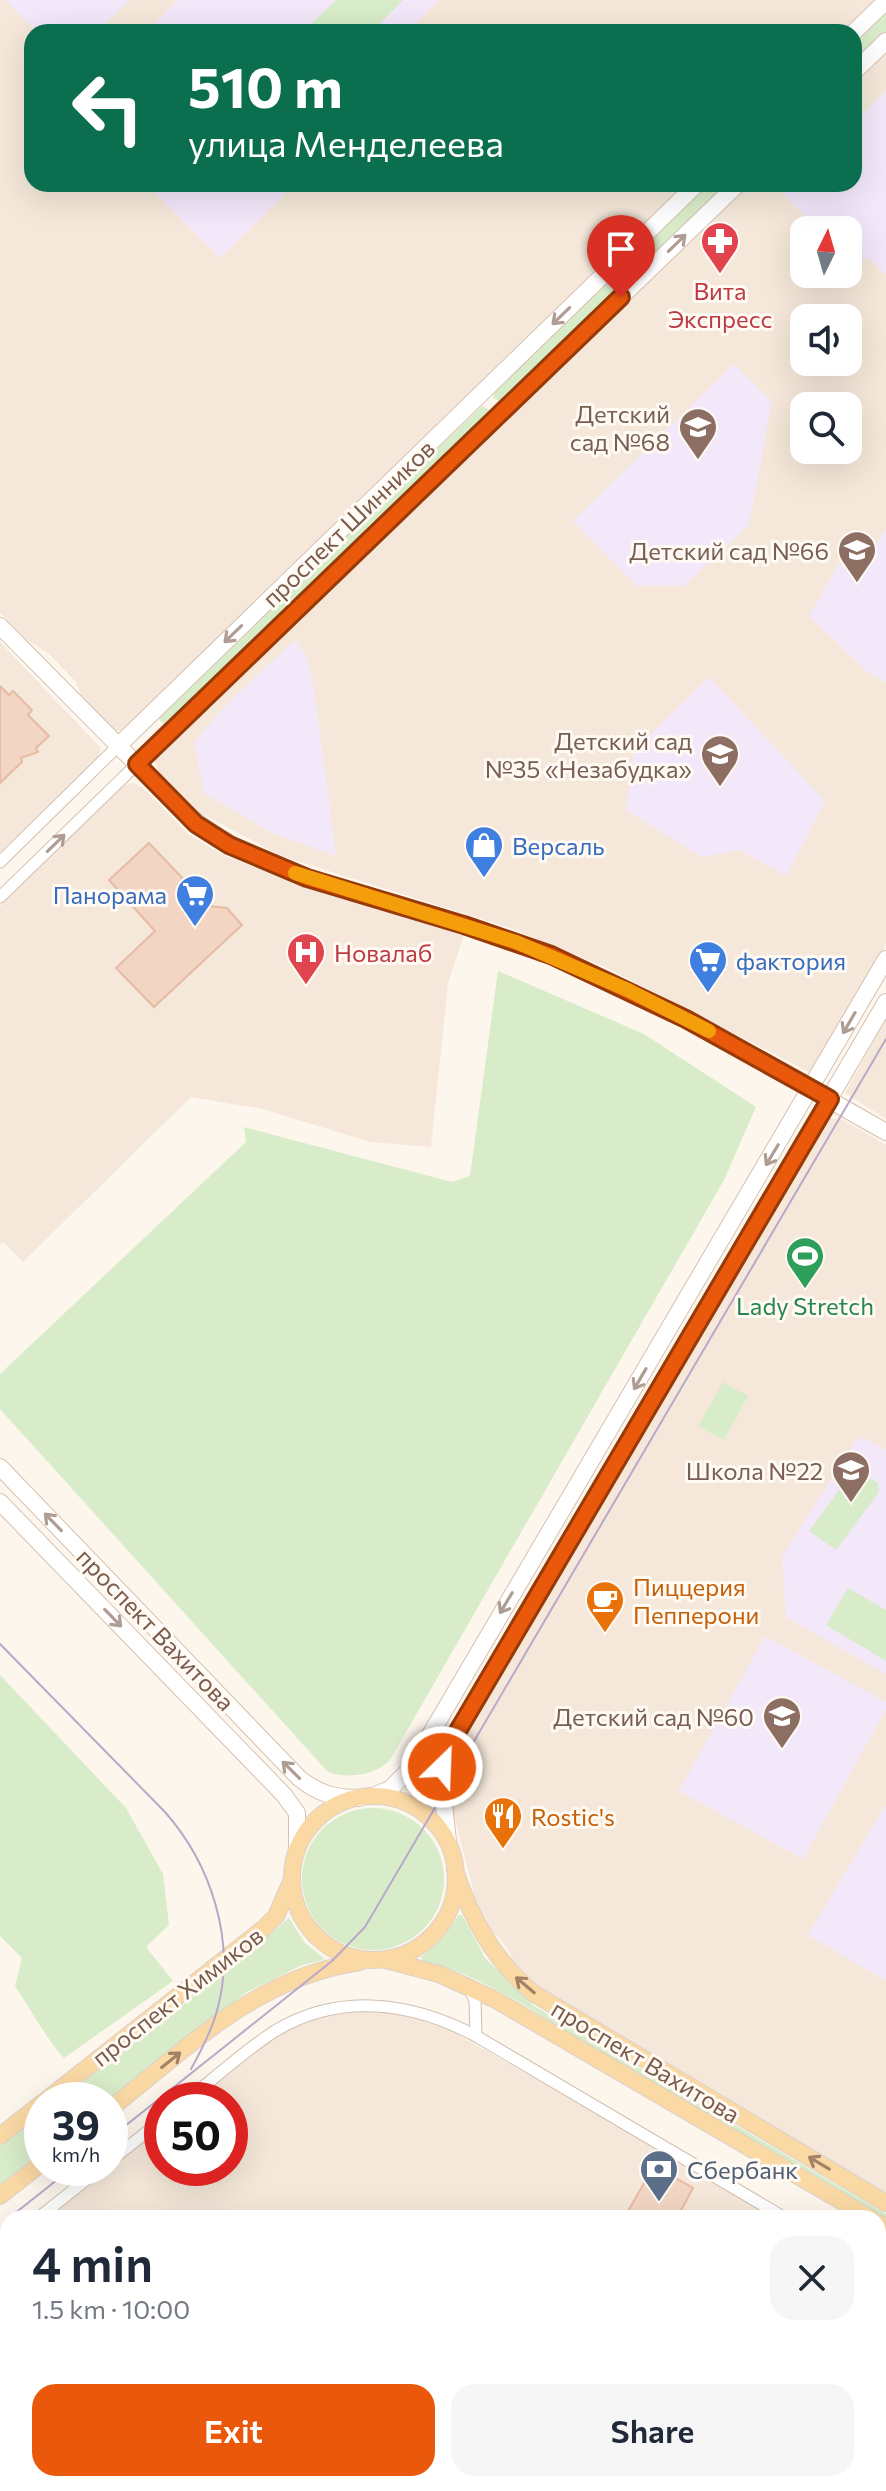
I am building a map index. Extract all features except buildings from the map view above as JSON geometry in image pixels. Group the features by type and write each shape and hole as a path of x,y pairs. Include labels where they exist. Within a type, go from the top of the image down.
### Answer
{"main road":[{"path":"862,24 886,1"},
{"path":"862,64 886,41"},
{"name":"проспект Шинников","path":"119,745 689,192"},
{"name":"проспект Шинников","path":"137,764 730,192"},
{"path":"480,394 499,414"},
{"path":"0,626 196,824 229,845 307,878 449,920 551,955 686,1019 886,1132"},
{"path":"143,722 145,732 152,739 161,741"},
{"path":"366,1797 390,1789 410,1769 886,959"},
{"path":"448,1841 441,1778 449,1746 883,1007 882,991 874,989 863,998"},
{"path":"684,1303 703,1312"},
{"name":"проспект Вахитова","path":"0,1467 299,1778 330,1797 395,1799 420,1810 433,1821 448,1841 463,1894 485,1940 502,1964 533,1993 886,2203"},
{"name":"проспект Вахитова","path":"0,1502 293,1805 299,1821 291,1880 296,1902 314,1934 341,1954 439,1974 469,1986 856,2210"},
{"name":"проспект Вахитова","path":"297,1847 324,1813 366,1797"},
{"name":"проспект Вахитова","path":"378,1960 410,1953 426,1943 441,1927 454,1894 455,1870"},
{"name":"проспект Химиков","path":"68,2082 263,1929 276,1916 291,1880"},
{"name":"проспект Химиков","path":"128,2095 251,2000 300,1976 378,1960"},
{"name":"проспект Химиков","path":"0,2136 24,2117"},
{"path":"0,2196 24,2177"}],"street":[{"name":"проспект Шинников","path":"0,862 119,745"},
{"name":"проспект Шинников","path":"0,897 137,764"},
{"path":"469,1986 475,2001 476,2036"},
{"path":"210,2082 275,2032 324,2011 376,2004 401,2007 438,2017 476,2036 771,2210"},
{"path":"128,2147 144,2134"},
{"path":"48,2210 78,2186"}],"shaded area":[{"path":"0,0 874,0 849,24 24,24 24,192 677,192 126,729 115,731 82,697 76,682 48,653 27,640 0,612"},
{"path":"6,0 130,0 105,24 29,24"},
{"path":"178,0 439,0 415,24 154,24"},
{"path":"886,41 886,944 821,1060 809,1072 607,968 547,943 510,928 281,856 199,812 160,776 154,761 158,751 731,192 862,192 862,64"},
{"path":"886,91 886,275 869,258 862,258 862,216 805,216 782,193 862,192 862,115"},
{"path":"154,192 287,192 220,258"},
{"name":"Детский сад №68","path":"734,364 772,402 749,525 684,586 637,586 573,521"},
{"name":"Детский сад №66","path":"886,529 886,683 865,670 809,616 853,540 872,551"},
{"path":"295,640 307,658 314,688 336,856 272,833 204,793 194,742 230,701"},
{"path":"0,642 101,748 98,758 0,854"},
{"name":"Детский сад №35 «Незабудка»","path":"709,677 825,801 786,876 740,850 702,857 626,810 634,751"},
{"path":"134,783 143,788 188,834 225,856 315,891 464,935 448,983 431,1147 370,1142 263,1109 191,1097 23,1262 3,1242 0,1244 0,906 124,785"},
{"path":"886,1019 886,1119 845,1093"},
{"path":"830,1118 841,1119 886,1145 886,2194 538,1988 512,1962 510,1953 499,1937 489,1931 478,1909 450,1800 449,1779 458,1746 744,1258"},
{"name":"Школа №22","path":"864,1438 886,1450 886,1674 786,1617 782,1557 856,1440"},
{"name":"Детский сад №60","path":"765,1636 886,1702 886,1709 803,1859 679,1791"},
{"path":"886,1804 886,1981 808,1935"},
{"path":"376,2010 399,2013 452,2031 762,2210 55,2210 86,2186 128,2186 128,2153 144,2140 144,2186 248,2186 248,2082 216,2082 259,2048 290,2029 326,2015"}],"green space":[{"path":"336,0 403,0 380,24 311,24"},
{"path":"886,7 886,32 862,55 862,30"},
{"path":"697,192 723,192 502,404 493,397 495,389"},
{"path":"482,406 488,409 490,415 167,728 157,717"},
{"path":"498,971 644,1034 756,1107 724,1180 390,1760 369,1772 334,1774 327,1771 0,1409 0,1374 246,1142 244,1127 452,1182 470,1176"},
{"path":"723,1382 748,1396 724,1440 698,1426"},
{"path":"854,1469 878,1483 879,1492 836,1550 809,1531"},
{"path":"848,1588 886,1610 886,1661 826,1625"},
{"path":"0,1675 126,1808 163,1874 169,1925 146,1947 173,1981 64,2058 15,1986 22,1958 0,1936"},
{"path":"373,1808 400,1814 423,1829 438,1852 444,1879 438,1906 423,1929 400,1944 373,1950 346,1944 323,1929 308,1906 302,1879 308,1852 323,1829 346,1814"},
{"path":"462,1915 485,1958 534,2006 879,2210 867,2210 627,2071 502,1992 449,1969 423,1962 421,1957 443,1938"},
{"path":"289,1918 305,1943 325,1959 300,1966 247,1992 128,2084 128,2082 83,2082"},
{"path":"24,2128 24,2166 0,2185 0,2146"}],"tram line":[{"path":"128,2124 332,1961 365,1927 886,1039"},
{"path":"0,1644 165,1812 195,1854 206,1878 221,1929 223,1981 213,2023 191,2069"},
{"path":"19,2210 49,2186"}],"slow traffic":[{"path":"295,873 551,955 709,1031"}],"place":[{"name":"Вита Экспресс","path":"720,275"},
{"name":"Детский сад №68","path":"698,461"},
{"name":"Детский сад №66","path":"857,584"},
{"name":"Детский сад №35 «Незабудка»","path":"720,788"},
{"name":"Версаль","path":"484,879"},
{"name":"Панорама","path":"195,928"},
{"name":"Новалаб","path":"306,986"},
{"name":"фактория","path":"708,994"},
{"name":"Lady Stretch","path":"805,1290"},
{"name":"Школа №22","path":"851,1504"},
{"name":"Пиццерия Пепперони","path":"605,1634"},
{"name":"Детский сад №60","path":"782,1750"},
{"name":"Rostic's","path":"503,1850"},
{"name":"Сбербанк","path":"659,2203"}],"route":[{"path":"442,1767 449,1746 518,1625 830,1099 686,1019 551,955 389,901 307,878 229,845 196,824 137,764 621,297"}]}
